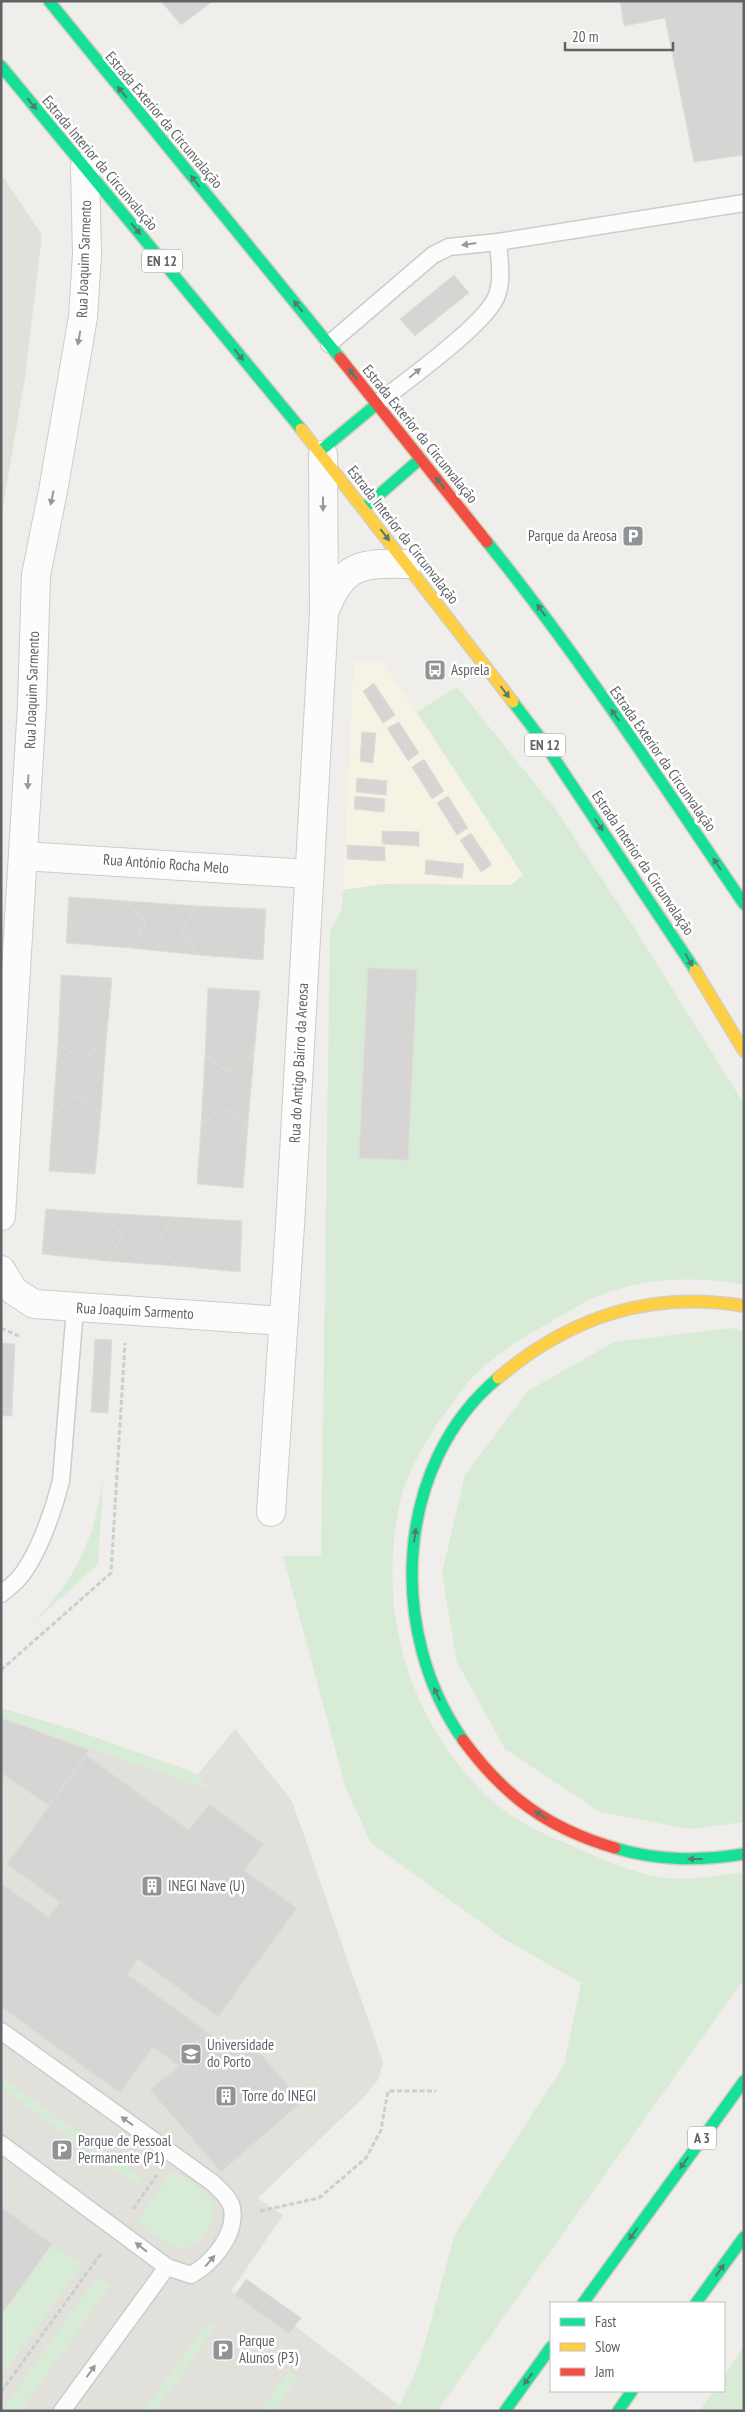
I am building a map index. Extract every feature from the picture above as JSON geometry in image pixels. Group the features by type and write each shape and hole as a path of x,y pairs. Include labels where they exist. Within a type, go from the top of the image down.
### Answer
{"main road":[{"name":"Estrada Exterior da Circunvalação","path":"48,1 329,344 530,595 652,768 744,904"},
{"name":"Estrada Interior da Circunvalação","path":"1,66 321,454 408,564 542,740 682,948 744,1051"},
{"path":"321,454 377,404"},
{"path":"364,508 420,459"},
{"path":"744,1306 687,1300 615,1311 582,1323 518,1359 489,1384 463,1415 444,1445 428,1478 419,1508 413,1547 412,1583 421,1652 432,1683 446,1714 472,1753 503,1788 540,1815 583,1837 625,1851 670,1859 709,1859 744,1854"},
{"name":"A 3","path":"584,2302 744,2080"},
{"path":"697,2302 744,2237"},
{"path":"505,2411 550,2348"},
{"path":"618,2411 631,2392"}],"street":[{"name":"Rua Joaquim Sarmento","path":"1,1216 24,856 32,705 36,575 83,317 87,255 85,168"},
{"name":"Rua do Antigo Bairro da Areosa","path":"271,1512 284,1321 324,614 321,454"},
{"name":"Rua do Antigo Bairro da Areosa","path":"324,614 334,589 351,570 366,565 408,564"},
{"name":"Rua António Rocha Melo","path":"24,856 309,874"},
{"name":"Rua Joaquim Sarmento","path":"1,1270 14,1291 34,1304 284,1321"}],"lane":[{"path":"329,344 433,255 449,247 498,242 744,203"},
{"path":"377,404 474,326 490,309 496,298 500,283 498,242"},
{"path":"1,1594 18,1579 30,1563 56,1500 61,1481 75,1308"},
{"path":"1,2030 213,2183 232,2207 232,2218 228,2236 204,2267 191,2275 167,2267 1,2144"},
{"path":"62,2411 167,2267"}],"path":[{"path":"1,1670 111,1573 126,1311"},
{"path":"1,1328 19,1336"},
{"path":"232,2218 318,2198 366,2158 381,2130 388,2091 436,2091"},
{"path":"1,2392 172,2154"}],"shaded area":[{"path":"1,174 42,235 25,377 1,518"},
{"path":"354,661 383,663 523,875 511,885 383,884 343,890"},
{"name":"Universidade do Porto","path":"1,1708 77,1731 198,1774 235,1729 292,1801 383,2062 378,2080 364,2097 258,2198 283,2215 231,2291 289,2334 295,2326 400,2406 396,2411 1,2411"}],"green space":[{"path":"457,687 556,810 635,929 744,1104 744,1285 704,1280 663,1281 643,1283 603,1294 585,1302 518,1341 490,1361 473,1377 443,1415 415,1463 404,1487 394,1539 392,1581 396,1621 405,1661 419,1699 438,1735 462,1768 490,1799 510,1815 565,1843 618,1865 649,1875 691,1878 744,1872 744,1979 437,2411 390,2411 396,2403 400,2405 419,2364 455,2234 564,2065 581,1983 504,1939 371,1843 346,1789 283,1556 321,1556 330,930 341,912 343,890 383,884 511,885 523,875 417,712"},
{"path":"732,1328 744,1332 744,1822 689,1829 600,1812 505,1749 457,1662 442,1573 465,1475 528,1391 614,1342"},
{"path":"104,1466 98,1564 33,1623 62,1588 84,1551 97,1511"},
{"path":"1,1708 77,1731 198,1774 207,1789 1,1718"},
{"path":"1,2077 144,2179 139,2187 1,2088"},
{"path":"173,2170 195,2184 210,2197 215,2209 212,2222 201,2240 192,2246 183,2248 165,2242 136,2222"},
{"path":"52,2244 82,2265 1,2378 1,2315"},
{"path":"97,2277 110,2286 21,2411 1,2411"},
{"path":"207,2323 215,2328 156,2411 143,2411"},
{"path":"744,2346 744,2411 700,2411 712,2392 725,2392 725,2374"},
{"path":"289,2371 298,2378 274,2411 260,2411"}],"building":[{"path":"161,1 213,1 181,25"},
{"path":"620,1 744,1 744,155 694,162 665,18 624,26"},
{"path":"454,275 469,293 415,336 400,319"},
{"path":"374,683 395,715 383,723 363,691"},
{"path":"399,722 419,753 408,761 387,728"},
{"path":"362,732 376,733 373,763 360,761"},
{"path":"424,759 444,791 432,799 412,767"},
{"path":"357,778 387,781 386,795 356,792"},
{"path":"355,796 385,799 384,812 354,809"},
{"path":"448,796 468,828 457,835 437,803"},
{"path":"382,831 419,832 419,846 382,844"},
{"path":"471,833 492,865 481,872 460,840"},
{"path":"347,845 385,847 385,861 347,859"},
{"path":"426,860 464,864 462,878 425,874"},
{"path":"69,897 127,901 146,923 131,948 66,943"},
{"path":"127,901 197,906 182,929 198,955 131,948 146,923"},
{"path":"197,906 266,909 263,960 198,955 182,929"},
{"path":"368,968 417,970 408,1160 359,1158"},
{"path":"61,975 112,978 106,1042 81,1059 58,1044"},
{"path":"208,988 260,991 254,1054 229,1072 205,1056"},
{"path":"106,1042 101,1110 76,1095 53,1113 58,1044 81,1059"},
{"path":"254,1054 248,1123 223,1108 201,1126 205,1056 229,1072"},
{"path":"76,1095 101,1110 95,1174 49,1171 53,1113"},
{"path":"223,1108 248,1123 243,1188 197,1184 201,1126"},
{"path":"46,1209 104,1213 123,1235 107,1261 42,1254"},
{"path":"104,1213 174,1217 158,1241 176,1266 107,1261 123,1235"},
{"path":"174,1217 242,1221 240,1272 176,1266 158,1241"},
{"path":"95,1339 112,1340 108,1413 91,1412"},
{"path":"1,1343 15,1344 12,1409 1,1409"},
{"path":"1,1409 12,1409 12,1416 1,1416"},
{"path":"1,1718 89,1750 49,1806 1,1773"},
{"name":"INEGI Nave (U)","path":"86,1755 189,1830 209,1804 264,1844 244,1870 297,1908 218,2017 7,1864"},
{"path":"1,1883 48,1917 60,1902 138,1959 127,1974 205,2030 179,2066 153,2047 120,2093 1,2007"},
{"name":"Torre do INEGI","path":"205,2030 241,2055 253,2045 302,2102 221,2172 150,2090 179,2066"},
{"path":"1,2207 52,2244 1,2315"},
{"path":"246,2279 301,2318 289,2334 235,2295"}],"traffic: fast":[{"path":"49,1 340,358"},
{"path":"1,66 301,429"},
{"path":"319,452 377,404"},
{"path":"364,508 420,459"},
{"path":"487,542 587,675 744,904"},
{"path":"513,702 542,740 695,970"},
{"path":"463,1740 438,1697 422,1650 413,1601 413,1551 421,1502 438,1456 464,1414 498,1378"},
{"path":"615,1848 647,1855 695,1859 744,1854"},
{"path":"584,2302 744,2081"},
{"path":"697,2302 744,2237"},
{"path":"505,2411 550,2348"},
{"path":"618,2411 631,2392"}],"traffic: slow":[{"path":"301,429 513,702"},
{"path":"695,970 744,1051"},
{"path":"498,1378 525,1357 554,1339 583,1324 613,1313 644,1306 676,1302 709,1302 744,1306"}],"traffic: jam":[{"path":"340,358 487,542"},
{"path":"463,1740 494,1778 529,1808 568,1831 615,1848"}],"place":[{"name":"Parque da Areosa","path":"633,536"},
{"name":"Asprela","path":"435,670"},
{"name":"INEGI Nave (U)","path":"152,1886"},
{"name":"Universidade do Porto","path":"191,2054"},
{"name":"Torre do INEGI","path":"226,2096"},
{"name":"Parque de Pessoal Permanente (P1)","path":"62,2150"},
{"name":"Parque Alunos (P3)","path":"223,2350"}]}
